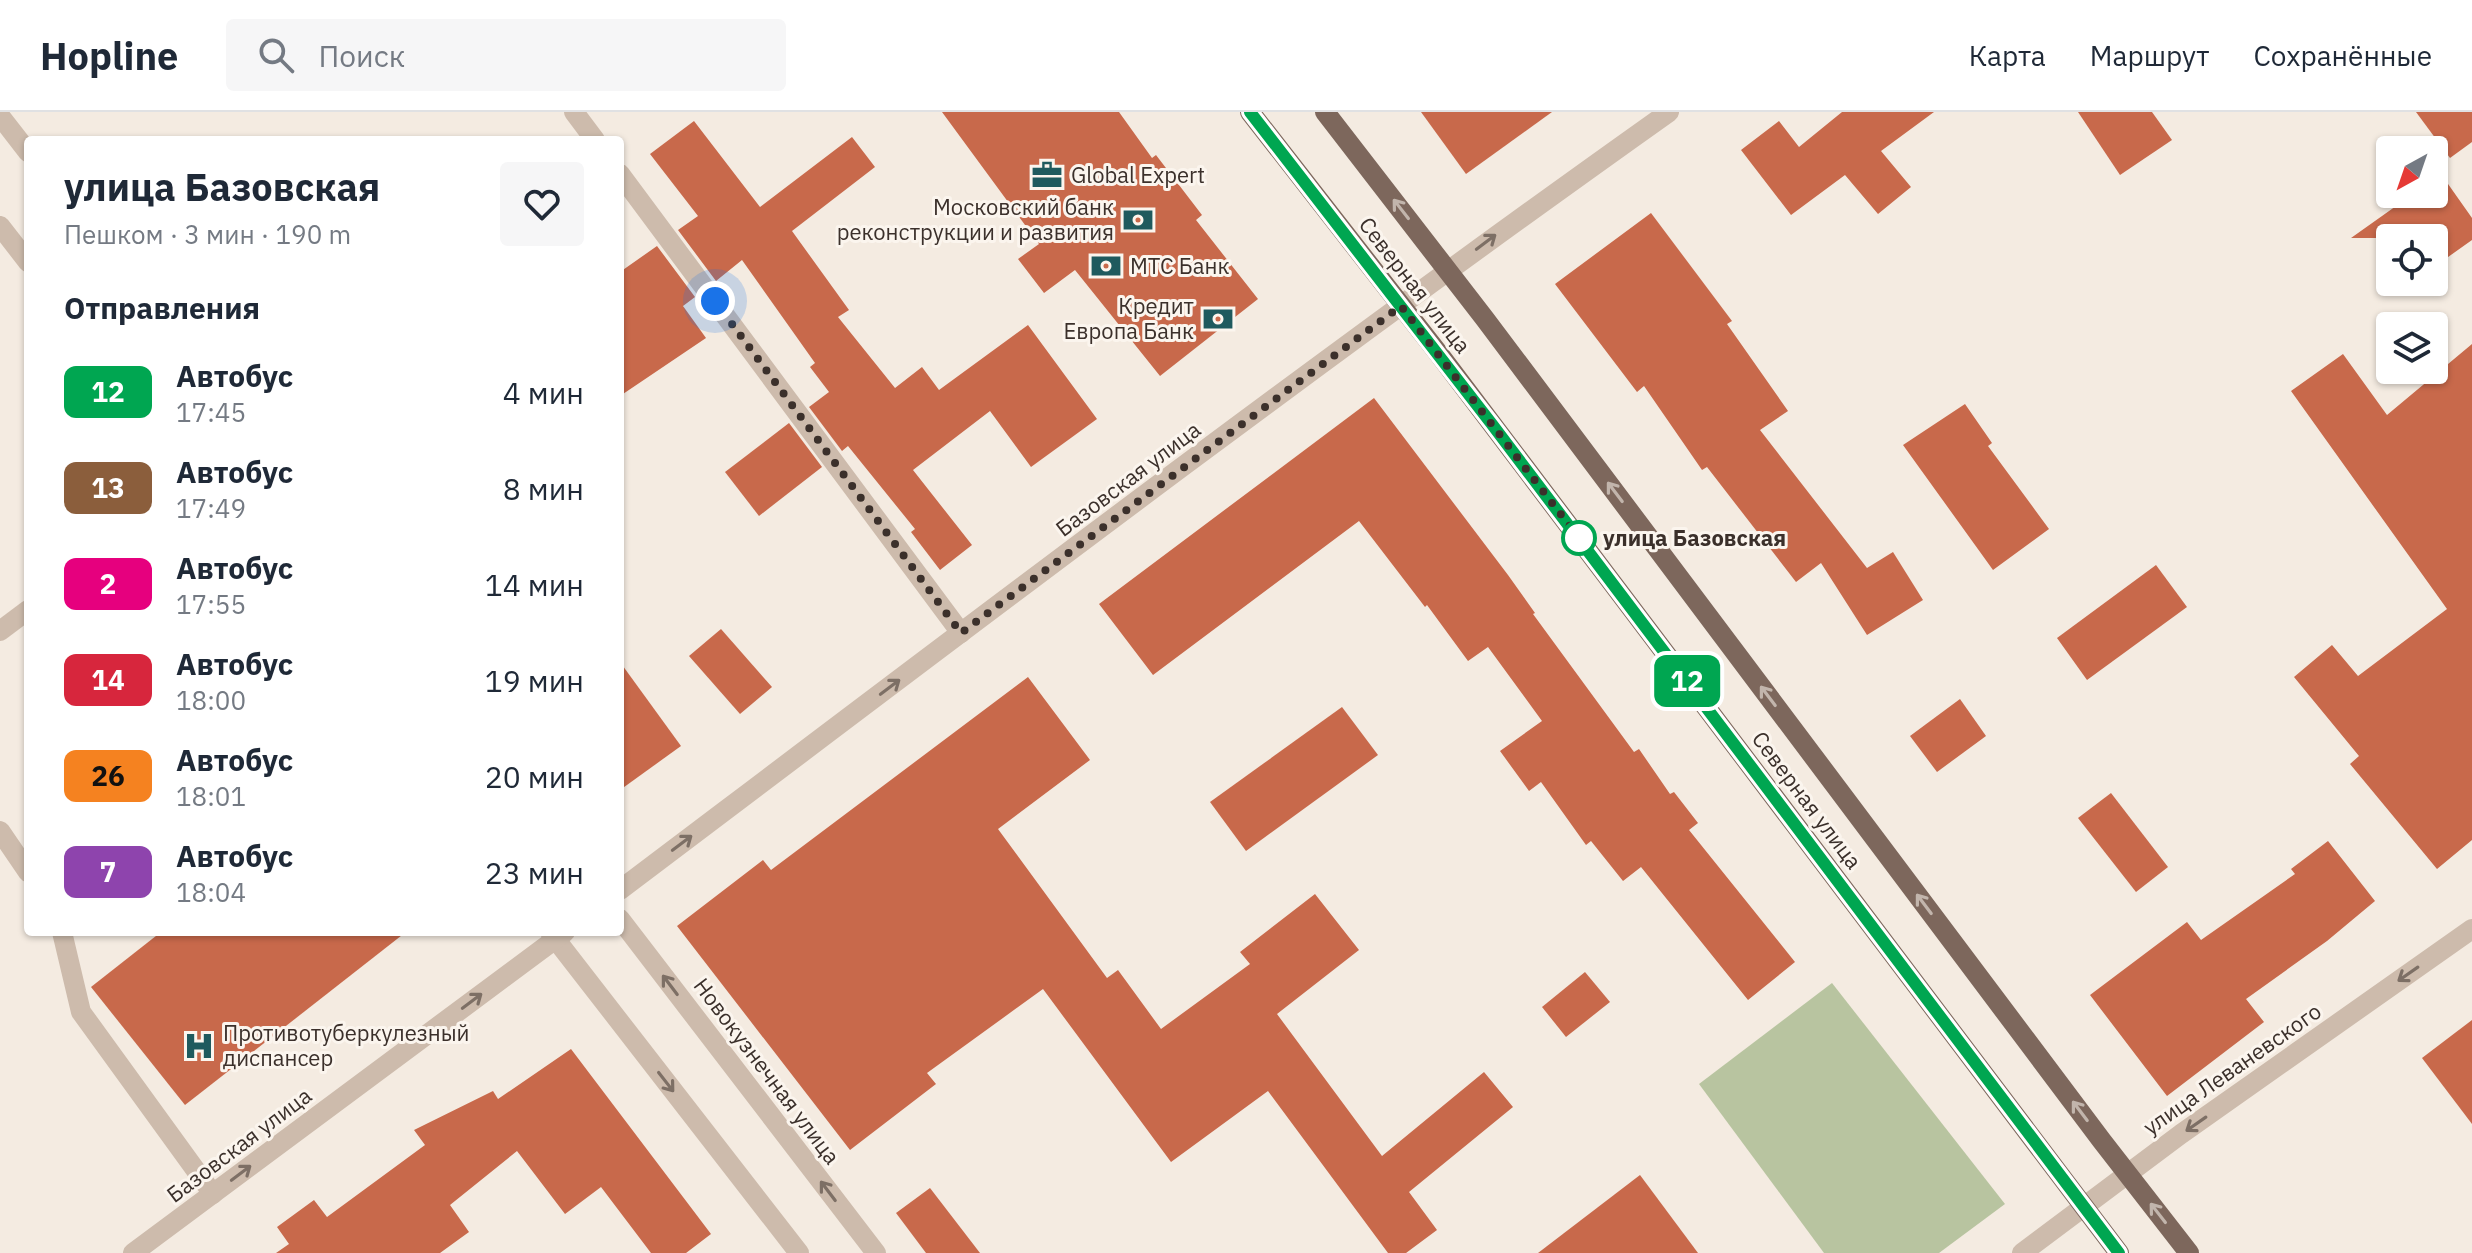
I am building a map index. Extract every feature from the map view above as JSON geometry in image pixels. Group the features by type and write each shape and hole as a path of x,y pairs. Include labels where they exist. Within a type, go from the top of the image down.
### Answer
{"main road":[{"name":"Северная улица","path":"1250,112 1401,306 2119,1253"},
{"name":"Северная улица","path":"1325,112 2189,1253"}],"street":[{"path":"574,112 592,136"},
{"name":"Базовская улица","path":"624,887 1448,271 1669,112"},
{"path":"0,116 24,147"},
{"path":"624,179 961,633"},
{"path":"0,226 24,257"},
{"path":"0,631 24,613"},
{"path":"0,831 24,866"},
{"name":"Новокузнечная улица","path":"624,924 876,1253"},
{"name":"улица Леваневского","path":"2022,1253 2127,1173 2472,929"},
{"path":"63,936 81,1012 213,1194"},
{"name":"Базовская улица","path":"133,1253 554,936"},
{"path":"559,936 799,1253"}],"green space":[{"path":"1832,983 2005,1204 1939,1253 1824,1253 1699,1084"}],"building":[{"path":"942,112 1119,112 1152,158 1156,155 1202,215 1196,220 1258,299 1160,376 1075,270 1044,293 1018,259 1039,244"},
{"path":"1421,112 1552,112 1466,174"},
{"path":"1842,112 1934,112 1881,151 1911,187 1878,214 1845,175 1791,215 1741,150 1779,121 1799,147"},
{"path":"2078,112 2152,112 2172,140 2120,175"},
{"path":"2416,112 2472,112 2472,142 2450,158 2448,136 2434,136"},
{"path":"694,121 760,207 852,137 875,167 792,231 849,310 838,317 895,388 922,367 939,390 1028,325 1097,419 1031,467 990,411 913,470 972,545 940,570 911,532 915,529 848,446 842,451 809,407 829,392 810,367 815,363 742,260 716,281 678,230 698,216 650,154"},
{"path":"2448,184 2472,218 2472,240 2448,257 2448,224 2376,224 2376,238 2351,238 2393,208 2448,208"},
{"path":"1651,213 1732,321 1727,324 1788,411 1760,430 1867,568 1893,552 1923,600 1867,635 1821,563 1796,582 1707,467 1702,470 1644,386 1637,392 1555,284"},
{"path":"657,246 695,297 683,306 706,338 624,393 624,269"},
{"path":"2472,344 2472,840 2437,869 2350,764 2359,756 2294,677 2332,645 2358,676 2447,609 2291,391 2343,354 2387,415 2424,384 2448,384 2448,364"},
{"path":"1374,398 1508,575 1634,752 1639,749 1670,794 1674,792 1698,823 1689,830 1795,962 1748,1000 1641,867 1623,881 1591,841 1586,845 1541,782 1529,791 1500,751 1542,721 1488,647 1468,661 1359,521 1153,675 1099,604"},
{"path":"1965,404 1992,443 1988,446 2049,529 1993,570 1903,445"},
{"path":"789,423 822,467 759,516 725,472"},
{"path":"2156,565 2187,607 2087,680 2057,638"},
{"path":"721,629 772,687 740,714 689,656"},
{"path":"624,668 681,746 624,787"},
{"path":"1028,677 1090,760 998,829 1107,978 1118,970 1161,1029 1250,964 1240,952 1315,894 1359,950 1277,1014 1382,1156 1484,1072 1513,1107 1409,1192 1437,1230 1406,1253 1388,1253 1268,1091 1171,1162 1043,989 927,1073 936,1084 850,1150 677,926 763,860 771,870"},
{"path":"1960,699 1986,736 1937,772 1910,736"},
{"path":"1342,707 1378,755 1246,851 1210,802"},
{"path":"2111,793 2168,867 2136,892 2078,818"},
{"path":"2328,841 2375,901 2327,941 2246,999 2264,1022 2167,1096 2090,995 2187,922 2201,940 2295,874 2291,869"},
{"name":"Противотуберкулезный диспансер","path":"156,936 401,936 185,1105 91,987"},
{"path":"1585,972 1610,1002 1566,1037 1542,1007"},
{"path":"2472,1020 2472,1124 2422,1058"},
{"path":"571,1049 711,1234 686,1253 651,1253 601,1187 565,1214 517,1151 450,1205 469,1232 440,1253 276,1253 289,1244 277,1227 314,1200 327,1217 425,1145 414,1130 493,1091 498,1099"},
{"path":"1640,1175 1698,1253 1538,1253"},
{"path":"930,1188 980,1253 926,1253 896,1213"}],"bus line":[{"name":"12","path":"1250,112 1491,423 2119,1253"}],"place":[{"name":"Global Expert","path":"1047,175"},
{"name":"Московский банк реконструкции и развития","path":"1138,220"},
{"name":"МТС Банк","path":"1106,266"},
{"name":"Кредит Европа Банк","path":"1218,319"},
{"name":"улица Базовская","path":"1579,538"},
{"name":"Противотуберкулезный диспансер","path":"199,1046"}],"route":[{"path":"715,301 961,633 1401,306 1579,538"}]}
